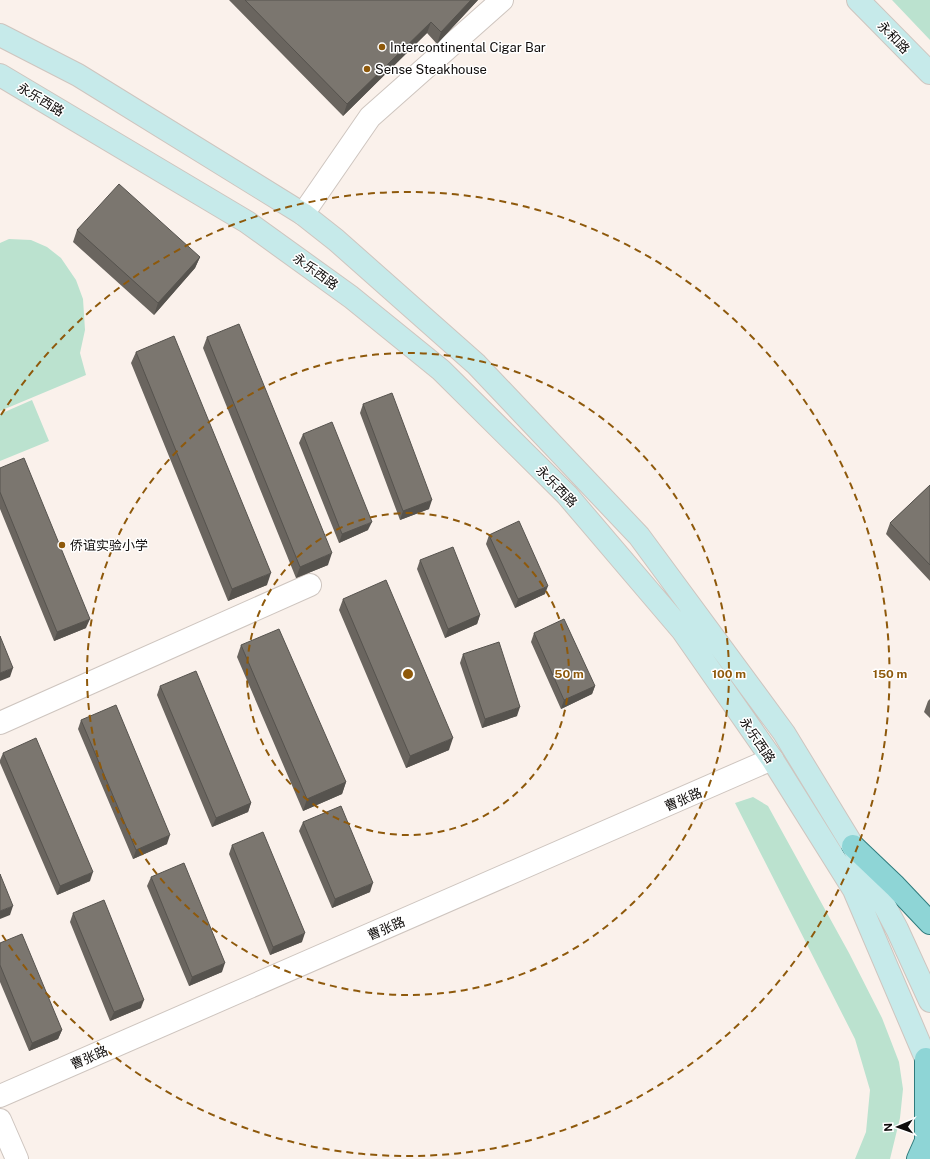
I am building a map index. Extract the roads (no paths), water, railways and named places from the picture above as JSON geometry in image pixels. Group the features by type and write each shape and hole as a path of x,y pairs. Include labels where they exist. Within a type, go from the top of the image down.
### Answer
{"main road":[{"name":"永和路","path":"858,0 930,73"},
{"name":"永乐西路","path":"0,35 78,76 304,214 336,240 476,364 639,536 784,733 853,846 897,929 930,1001"},
{"name":"永乐西路","path":"0,75 247,222 351,296 441,370 567,495 682,630 772,759 854,890 928,1064"},
{"path":"853,846 895,886 930,923"},
{"path":"918,1159 926,1141 928,1064"}],"street":[{"path":"304,214 370,118 502,0"},
{"path":"0,723 310,585"},
{"name":"曹张路","path":"0,1096 772,759"},
{"path":"0,1120 17,1159"}],"place":[{"name":"Intercontinental Cigar Bar","path":"382,47"},
{"name":"Sense Steakhouse","path":"367,69"},
{"name":"侨谊实验小学","path":"62,545"}]}
